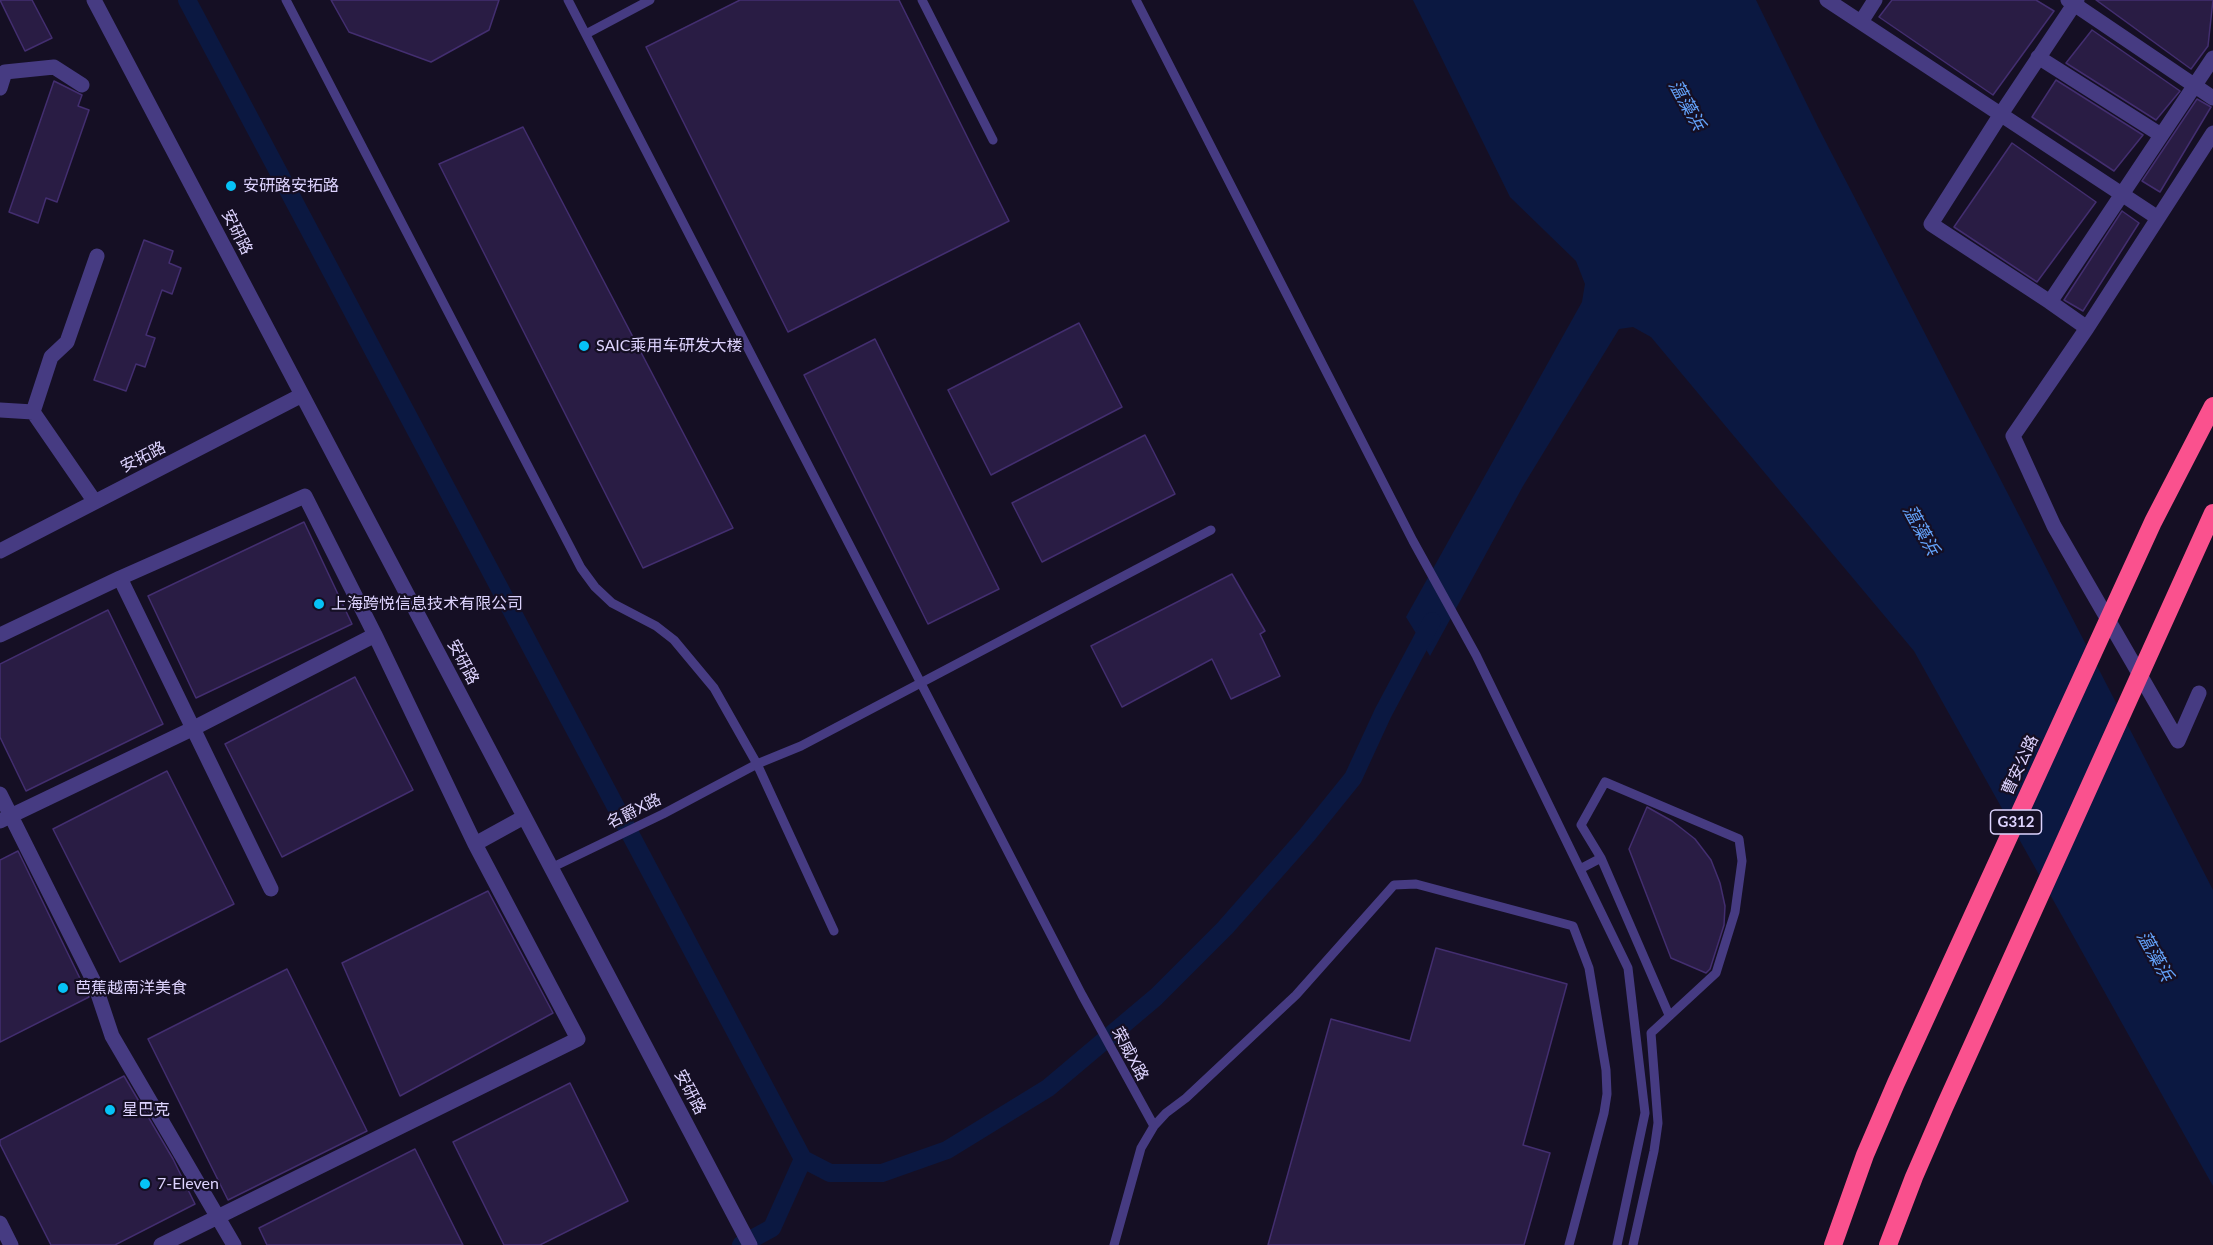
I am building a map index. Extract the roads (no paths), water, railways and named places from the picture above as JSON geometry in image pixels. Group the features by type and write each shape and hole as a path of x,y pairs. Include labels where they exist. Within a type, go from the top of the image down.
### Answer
{"highway":[{"name":"曹安公路","path":"1833,1245 1865,1155 1906,1062 2153,522 2213,406"},
{"name":"G312","path":"1888,1245 1944,1108 2213,513"}],"street":[{"name":"安研路","path":"94,0 750,1245"},
{"path":"1827,0 2158,218"},
{"path":"1861,22 1875,0"},
{"path":"2087,328 1931,224 2073,1 2213,98"},
{"path":"2038,57 2161,135"},
{"path":"2050,302 2213,58"},
{"path":"0,88 6,72 54,67 82,85"},
{"path":"2199,693 2178,741 2054,526 2013,436 2087,328 2213,133"},
{"path":"33,412 51,357 67,342 97,256"},
{"name":"安拓路","path":"0,551 302,395"},
{"path":"0,410 33,412"},
{"path":"33,412 95,502"},
{"path":"0,635 120,578 305,496 375,635 475,844 578,1039 161,1245"},
{"path":"120,578 271,889"},
{"path":"6,818 194,728 375,635"},
{"path":"0,794 6,818 94,982 112,1036 234,1245"},
{"path":"475,844 524,817"},
{"path":"0,1223 11,1245"}],"lane":[{"path":"286,0 581,568 595,587 612,603 656,626 674,640 714,688 757,764 834,932"},
{"name":"荣威X路","path":"568,0 1082,995 1154,1126"},
{"path":"586,33 650,0"},
{"path":"922,0 993,140"},
{"path":"1136,0 1413,541 1476,655 1628,968 1645,1113 1617,1245"},
{"name":"名爵X路","path":"552,868 663,814 757,764 801,746 1211,530"},
{"path":"1632,1245 1650,1171 1658,1123 1651,1033 1716,973 1736,912 1742,861 1739,839 1605,782 1581,825 1600,858 1670,1015"},
{"path":"1580,868 1600,858"},
{"path":"1114,1245 1141,1148 1154,1126 1296,995 1394,885 1416,884 1573,926 1591,979 1606,1070 1607,1094 1569,1245"},
{"path":"1629,977 1647,964"}],"water":[{"name":"蕰藻浜","path":"1413,0 1756,0 1818,127 2213,890 2213,1186 1914,651 1651,337 1633,327 1619,329 1523,486 1430,656 1406,617 1582,302 1585,284 1576,261 1510,197"}],"waterway":[{"path":"187,0 803,1159 830,1173 882,1173 947,1150 1048,1088 1156,997 1225,928 1307,835 1353,778 1383,713 1432,621"},
{"path":"741,1245 772,1228 803,1159"}],"place":[{"name":"安研路安拓路","path":"231,186"},
{"name":"SAIC乘用车研发大楼","path":"584,346"},
{"name":"上海跨悦信息技术有限公司","path":"319,604"},
{"name":"芭蕉越南洋美食","path":"63,988"},
{"name":"星巴克","path":"110,1110"},
{"name":"7-Eleven","path":"145,1184"}]}
